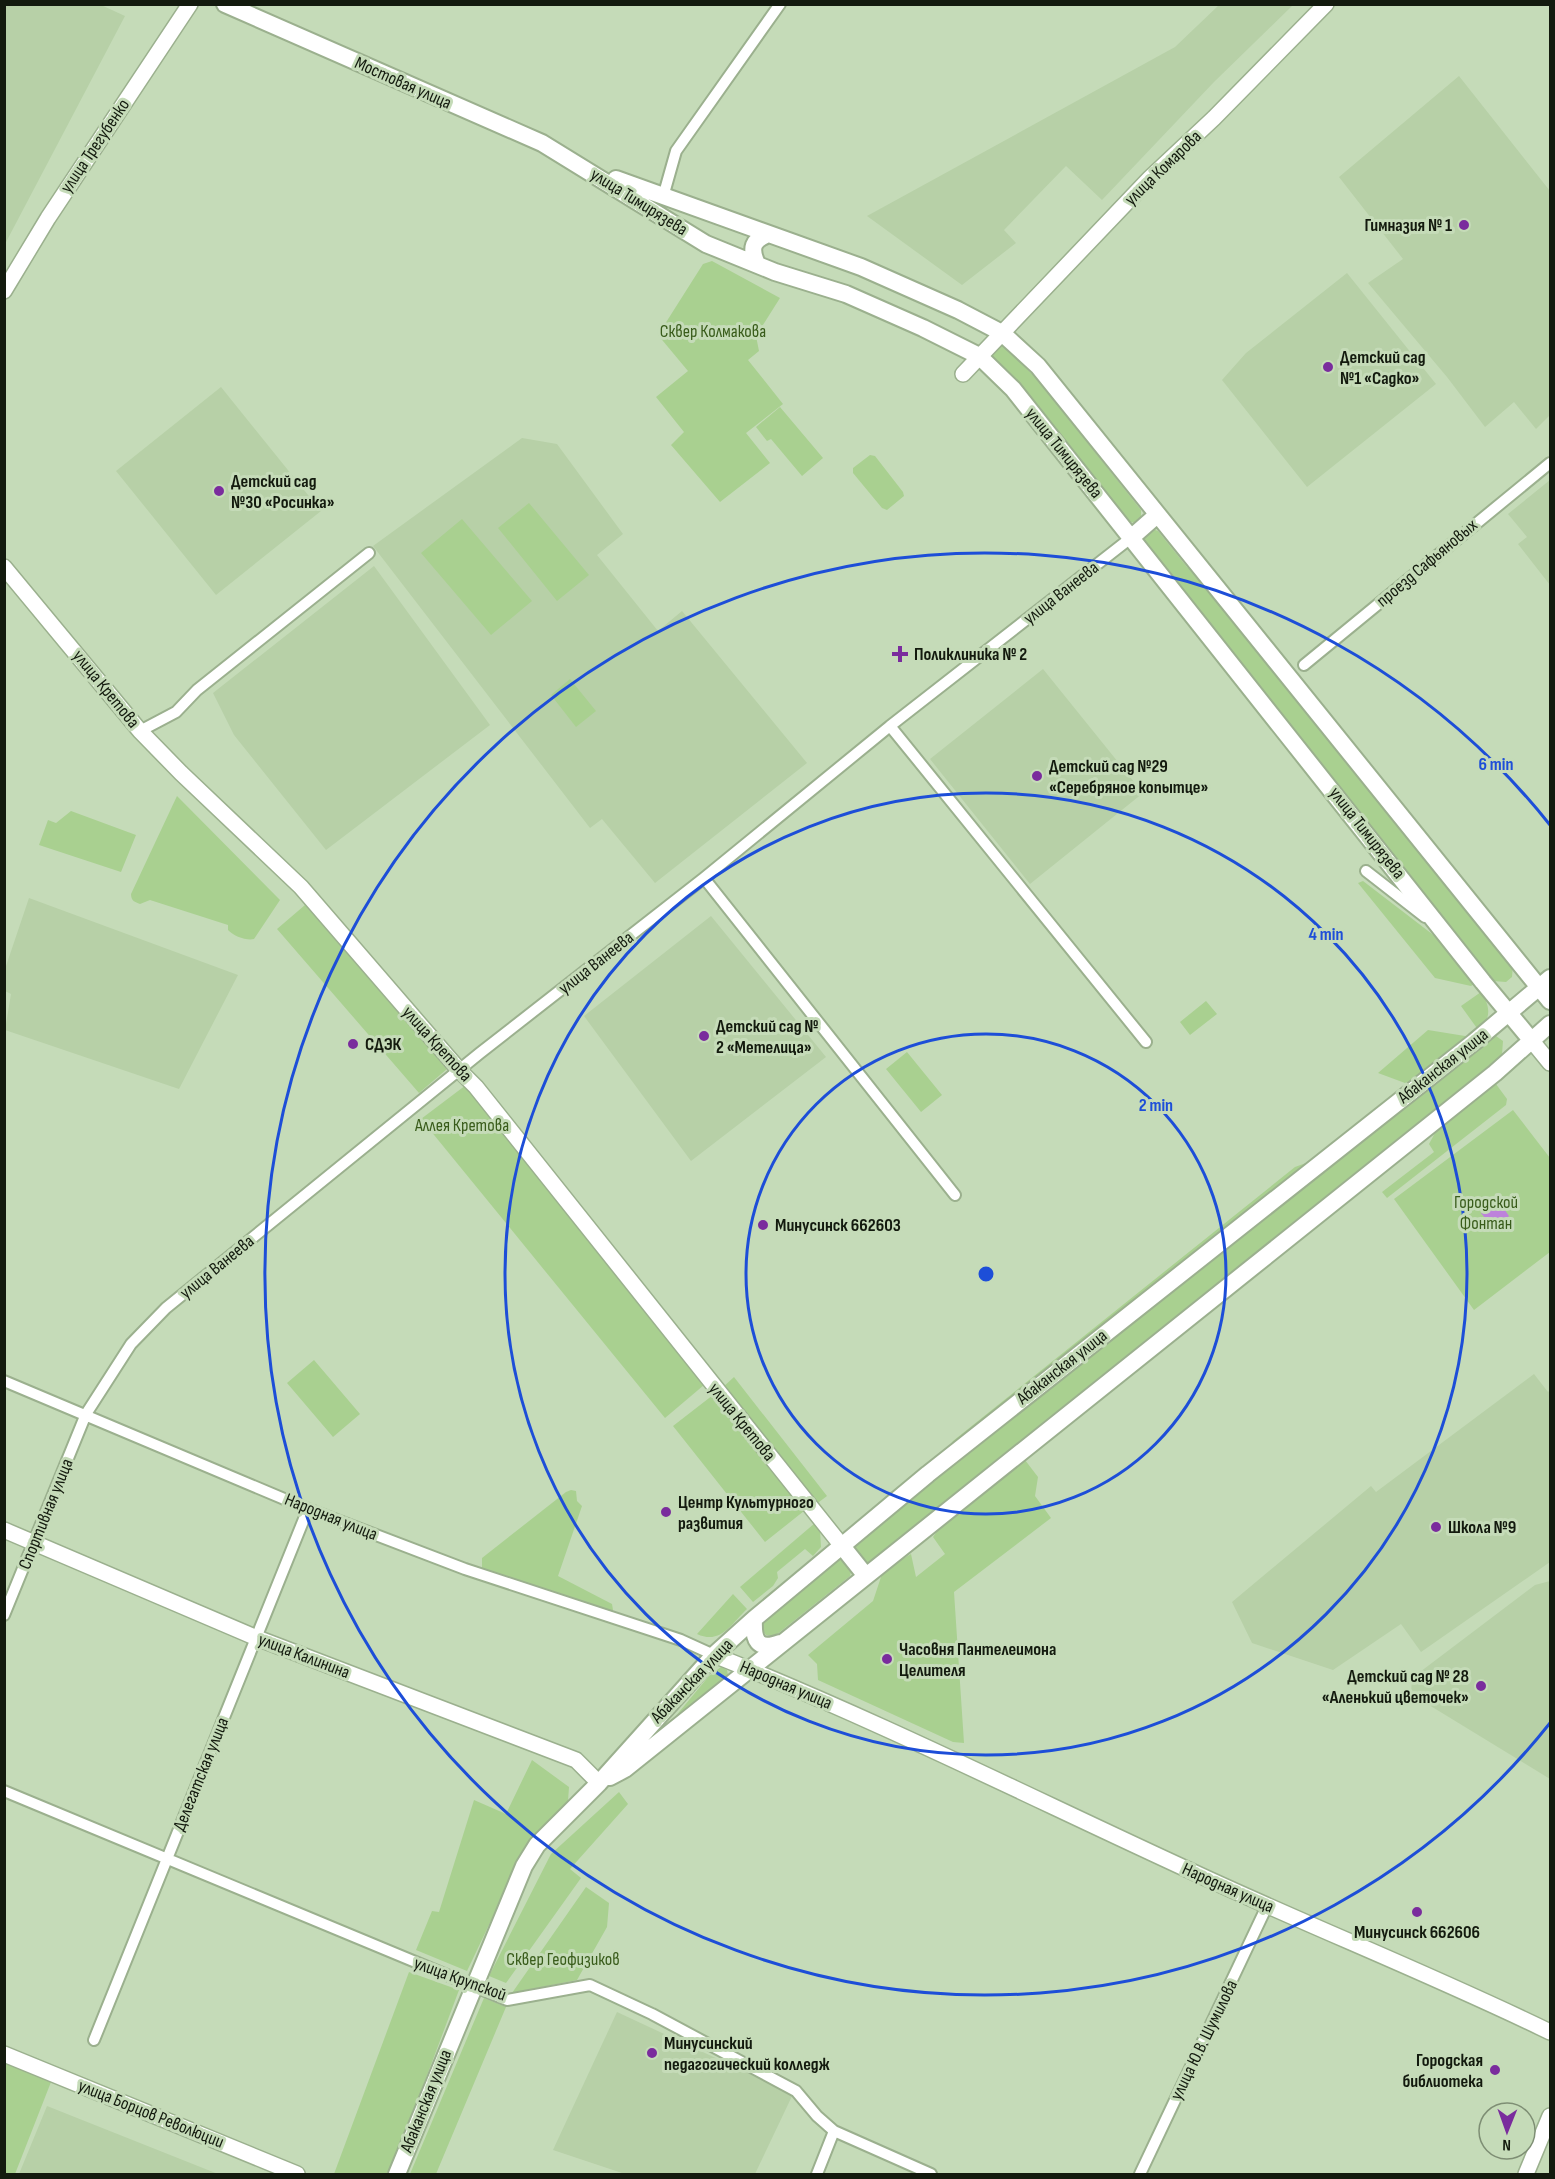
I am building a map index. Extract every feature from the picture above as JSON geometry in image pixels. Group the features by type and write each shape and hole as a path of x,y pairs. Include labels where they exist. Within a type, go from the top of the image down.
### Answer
{"main road":[{"name":"Мостовая улица","path":"225,4 542,143 579,164"},
{"name":"улица Тимирязева","path":"579,164 663,197 861,267 958,310 1002,333 1038,366 1157,515 1545,983 1551,1001"},
{"name":"улица Тимирязева","path":"579,164 706,244 846,294 979,356 1014,389 1532,1041"},
{"path":"757,264 752,254 754,245 759,237 769,234"},
{"path":"1132,537 1157,515"},
{"name":"Абаканская улица","path":"397,2175 524,1866 537,1845 569,1810 599,1783 714,1655 937,1467 1545,983"},
{"name":"Абаканская улица","path":"599,1783 625,1769 1495,1073 1551,1024"},
{"path":"842,1546 866,1576"},
{"path":"754,1619 753,1635 757,1641 767,1646 780,1643"}],"street":[{"name":"улица Трегубенко","path":"4,291 48,218 190,4"},
{"path":"663,197 676,151 780,4"},
{"name":"улица Комарова","path":"963,374 1150,178 1214,118 1326,4"},
{"name":"проезд Сафьяновых","path":"1304,665 1551,463"},
{"name":"улица Ванеева","path":"86,1414 130,1344 166,1308 459,1071 704,878 890,726 1132,537"},
{"path":"140,731 176,712 197,690 369,553"},
{"name":"улица Кретова","path":"4,567 140,731 301,887 459,1071 476,1087 842,1546"},
{"path":"890,726 1146,1042"},
{"path":"1366,871 1445,933"},
{"path":"704,878 955,1195"},
{"name":"улица Тимирязева","path":"1532,1041 1551,1063"},
{"name":"Народная улица","path":"4,1381 308,1509 465,1569 681,1640 750,1669 875,1724 1267,1906 1551,2032"},
{"name":"Спортивная улица","path":"4,1615 86,1414"},
{"name":"Делегатская улица","path":"94,2040 308,1509"},
{"name":"улица Калинина","path":"4,1530 257,1638 576,1760 599,1783"},
{"name":"улица Крупской","path":"4,1791 507,2000 590,1985 652,2014 796,2091 817,2116 834,2131 931,2175"},
{"name":"улица Ю.В. Шумилова","path":"1140,2175 1267,1906"},
{"name":"улица Борцов Революции","path":"4,2054 297,2175"},
{"path":"1526,2175 1551,2116"},
{"path":"817,2175 834,2131"}],"shaded area":[{"path":"5,4 101,5 125,16 5,244"},
{"path":"1219,5 1293,5 1214,82 1102,200 1066,166 1004,230 1016,243 962,285 867,216 1175,47"},
{"name":"Гимназия № 1","path":"1459,76 1550,191 1550,415 1536,429 1514,402 1485,427 1447,377 1368,283 1403,259 1339,177"},
{"name":"Детский сад №1 «Cадко»","path":"1347,273 1436,384 1307,487 1222,380 1246,353"},
{"name":"Детский сад №30 «Росинка»","path":"221,387 321,511 216,595 116,471"},
{"path":"522,438 557,444 623,534 597,555 658,631 682,611 807,763 655,883 602,819 590,828 373,546"},
{"path":"1550,480 1550,585 1518,544 1527,537 1508,514"},
{"path":"374,566 490,725 326,850 234,735 213,693"},
{"name":"Детский сад №29 «Серебряное копытце»","path":"1043,669 1143,793 1030,884 930,759"},
{"path":"29,898 238,975 179,1089 5,1030 11,994 5,991 5,969"},
{"name":"Детский сад № 2 «Метелица»","path":"711,916 826,1057 691,1161 584,1016"},
{"path":"1491,1200 1493,1203 1498,1200 1509,1216 1506,1219 1508,1222 1500,1229 1497,1225 1493,1228 1481,1213 1485,1209 1482,1206"},
{"name":"Школа №9","path":"1534,1374 1548,1392 1550,1390 1550,1562 1421,1652 1401,1624 1333,1670 1252,1643 1232,1602 1371,1486 1376,1492"},
{"name":"Детский сад № 28 «Аленький цветочек»","path":"1550,1581 1550,1779 1411,1694 1412,1678 1535,1585"},
{"name":"Минусинский педагогический колледж","path":"617,2012 793,2094 755,2174 625,2174 553,2150"},
{"path":"47,2106 218,2174 19,2174"}],"green space":[{"name":"Сквер Колмакова","path":"712,261 780,298 756,336 759,351 748,360 783,404 746,433 770,463 720,502 671,445 684,432 656,397 688,371 658,335 703,264"},
{"path":"998,343 1002,344 1037,379 1141,510 1141,521 1135,523 1126,521 990,359 990,352"},
{"path":"780,407 823,458 802,476 771,439 767,441 756,427"},
{"path":"870,455 875,456 903,492 904,496 887,510 882,508 853,473 853,468"},
{"path":"529,503 589,575 557,601 498,528"},
{"path":"462,519 532,601 491,635 421,553"},
{"path":"1153,529 1158,531 1187,567 1197,574 1513,964 1512,977 1506,982 1493,981 1486,974 1144,543 1143,537"},
{"path":"570,679 596,711 576,727 551,695"},
{"path":"177,796 280,900 254,939 244,939 233,934 228,930 228,925 150,900 140,904 132,898 131,894"},
{"path":"71,811 136,835 121,872 39,845 48,820 56,823"},
{"path":"1363,881 1436,937 1474,984 1471,986 1435,978 1358,883"},
{"path":"305,905 447,1069 419,1093 277,929"},
{"path":"1481,992 1488,1007 1488,1016 1479,1031 1461,1006"},
{"path":"1206,1001 1217,1014 1190,1035 1180,1022"},
{"path":"1428,1030 1465,1036 1467,1040 1420,1077 1405,1083 1378,1073"},
{"path":"1491,1036 1496,1036 1503,1041 1502,1054 1484,1072 868,1563 862,1562 853,1551 853,1545"},
{"path":"907,1052 942,1095 921,1112 886,1069"},
{"path":"1496,1084 1507,1099 1506,1105 1387,1198 1382,1192 1434,1152 1429,1144 1436,1131"},
{"name":"Аллея Кретова","path":"466,1085 704,1385 665,1418 421,1119"},
{"name":"Городской Фонтан","path":"1513,1110 1550,1158 1550,1252 1474,1310 1394,1199"},
{"path":"1317,1159 942,1456 953,1441 1295,1167"},
{"path":"314,1360 360,1414 333,1437 287,1383"},
{"path":"734,1377 827,1496 815,1505 722,1388"},
{"path":"713,1395 804,1511 765,1542 673,1426"},
{"path":"1021,1460 1025,1460 1038,1477 1035,1496 1051,1518 954,1592 964,1743 953,1742 818,1680 817,1664 808,1655 873,1601 883,1571 911,1554 916,1577 945,1554 933,1537 944,1521"},
{"path":"571,1490 576,1491 577,1501 582,1506 558,1576 612,1604 611,1612 606,1613 554,1592 482,1570 482,1558"},
{"path":"815,1523 820,1530 821,1547 813,1556 805,1549 777,1572 778,1578 773,1586 753,1602 740,1587"},
{"path":"836,1558 843,1558 852,1568 850,1576 776,1635 766,1635 761,1629 761,1619"},
{"path":"733,1594 747,1609 719,1635 705,1637 697,1634"},
{"path":"721,1667 727,1670 728,1675 675,1717 709,1676"},
{"path":"532,1760 569,1787 568,1801 527,1845 467,1971 416,1950 432,1911 439,1912 474,1800 506,1814"},
{"path":"619,1792 628,1804 570,1869 581,1878 506,1983 489,1976 551,1854"},
{"name":"Сквер Геофизиков","path":"586,1887 609,1903 607,1927 577,1980 512,1993"},
{"path":"409,1972 459,1990 390,2174 334,2174"},
{"path":"484,1998 506,2007 436,2174 410,2174"},
{"path":"5,2063 51,2082 15,2174 5,2174"}],"place":[{"name":"Гимназия № 1","path":"1464,225"},
{"name":"Детский сад №1 «Cадко»","path":"1328,367"},
{"name":"Детский сад №30 «Росинка»","path":"219,491"},
{"name":"Поликлиника № 2","path":"900,654"},
{"name":"Детский сад №29 «Серебряное копытце»","path":"1037,776"},
{"name":"Детский сад № 2 «Метелица»","path":"704,1036"},
{"name":"СДЭК","path":"353,1044"},
{"name":"Минусинск 662603","path":"763,1225"},
{"name":"Центр Культурного развития","path":"666,1512"},
{"name":"Школа №9","path":"1436,1527"},
{"name":"Часовня Пантелеимона Целителя","path":"887,1659"},
{"name":"Детский сад № 28 «Аленький цветочек»","path":"1481,1686"},
{"name":"Минусинск 662606","path":"1417,1912"},
{"name":"Минусинский педагогический колледж","path":"652,2053"},
{"name":"Городская библиотека","path":"1495,2070"}]}
